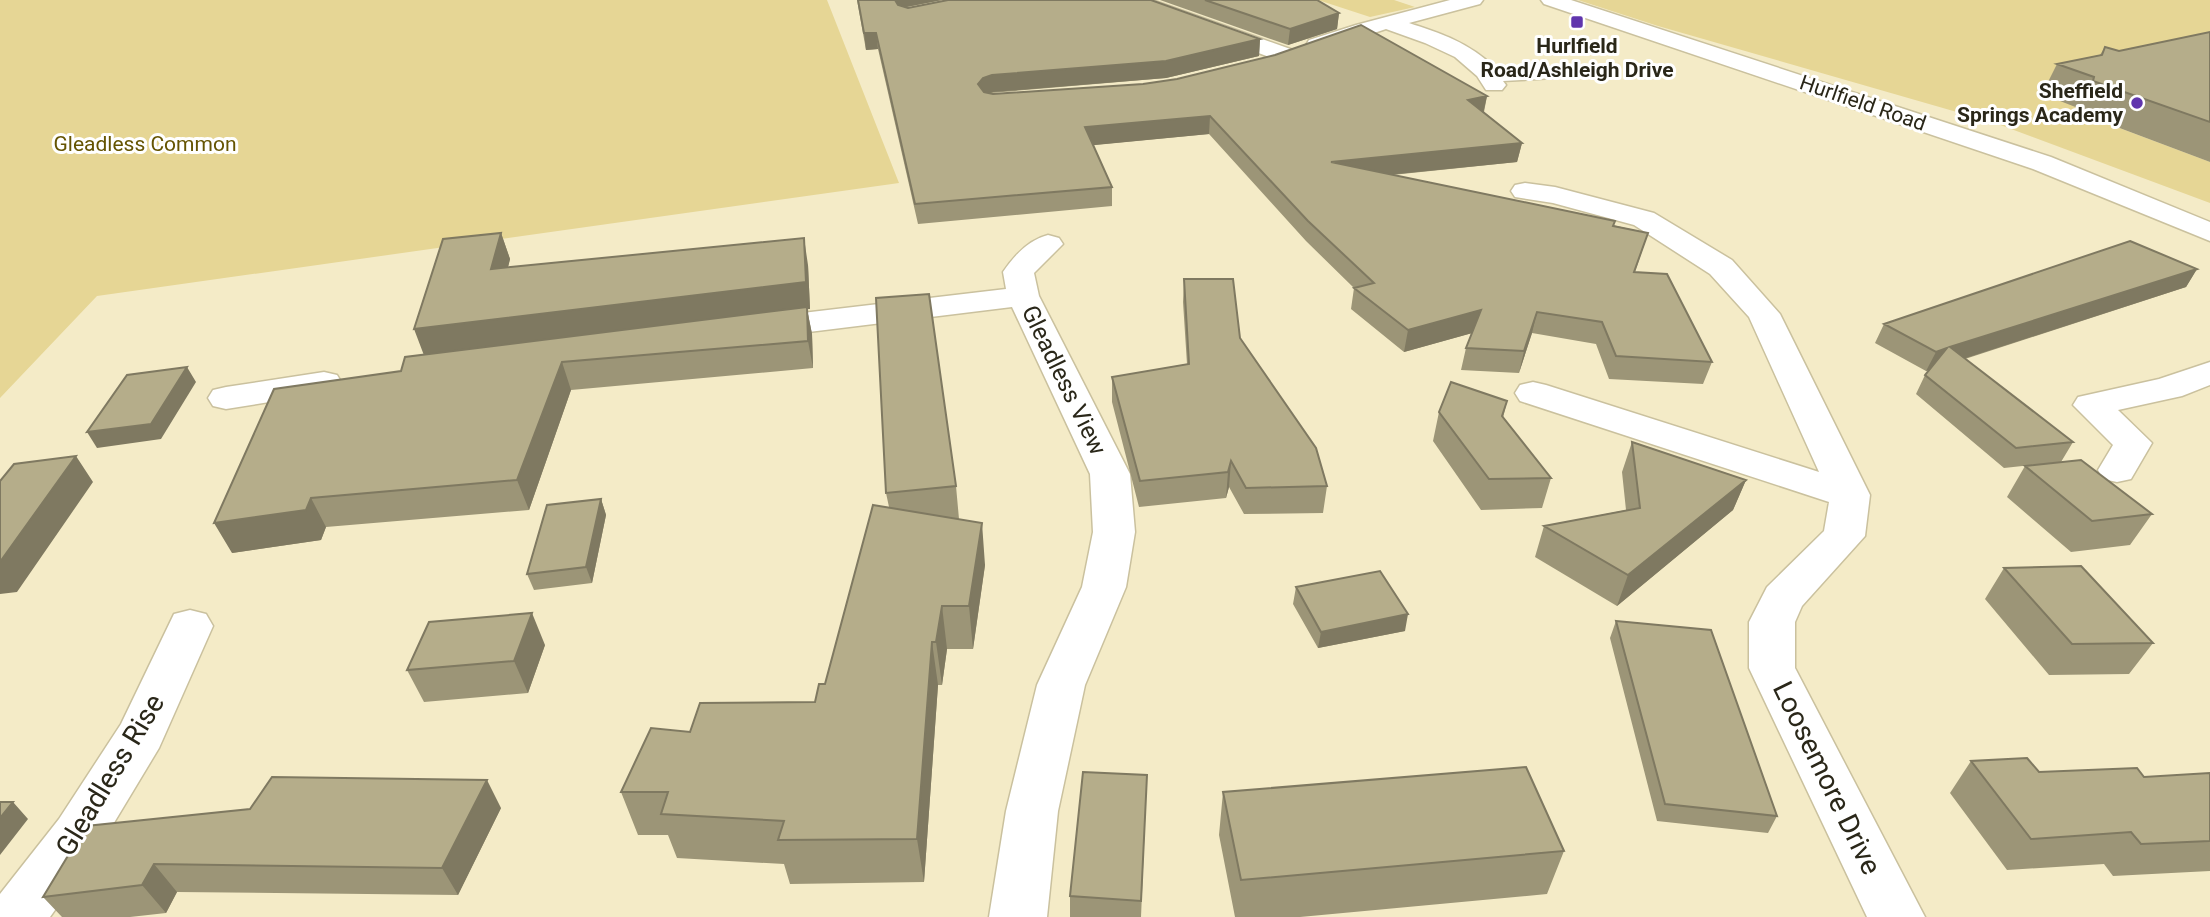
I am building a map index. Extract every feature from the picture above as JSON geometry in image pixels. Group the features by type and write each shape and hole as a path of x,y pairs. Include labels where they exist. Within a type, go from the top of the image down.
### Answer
{"street":[{"path":"1133,0 1288,56"},
{"path":"1254,67 1387,23 1473,0"},
{"name":"Hurlfield Road","path":"1551,0 2042,163 2210,232"},
{"path":"1387,23 1451,47 1473,59 1492,79 1545,73"},
{"path":"1525,191 1555,195 1644,219 1721,267 1763,314 1850,495"},
{"path":"1023,296 1017,272 1048,244"},
{"name":"Gleadless View","path":"729,332 1023,296 1110,474 1114,532 1104,587 1061,685 1032,811 1018,917"},
{"path":"2117,470 2133,443 2091,405 2169,388 2210,373"},
{"path":"226,398 362,378"},
{"path":"1533,393 1850,495"},
{"name":"Loosemore Drive","path":"1850,495 1844,536 1783,598 1772,622 1772,668 1896,917"},
{"name":"Gleadless Rise","path":"17,917 78,835 141,734 190,626"}],"green space":[{"name":"Gleadless Common","path":"0,0 827,0 899,183 97,296 0,398"},
{"path":"1318,0 1394,0 1415,7 1370,17"},
{"path":"1578,0 2210,0 2210,58 2090,117 2210,162 2210,203 1995,123 1658,26"}],"building":[{"path":"858,0 895,0 898,5 908,8 948,0 1151,0 1260,39 1166,61 992,75 983,78 978,84 984,92 993,94 1143,84 1177,79 1275,55 1361,25 1487,96 1468,100 1522,143 1331,162 1615,221 1613,226 1648,233 1634,272 1667,274 1712,362 1616,356 1602,322 1537,312 1524,351 1466,348 1481,310 1408,330 1354,288 1374,283 1308,221 1210,116 1085,127 1112,187 915,204 876,33 864,33"},
{"path":"1205,0 1317,0 1339,13 1290,29"},
{"path":"2210,32 2210,122 2093,81 2094,77 2057,64 2102,55 2105,47 2119,51"},
{"path":"501,233 491,269 804,238 806,282 414,329 443,239"},
{"path":"2130,241 2197,269 1950,347 2073,442 2016,448 1925,375 1947,348 1936,352 1884,324"},
{"path":"1184,279 1233,279 1240,338 1316,448 1327,486 1246,488 1231,461 1228,472 1140,481 1112,377 1189,364"},
{"path":"929,294 956,486 886,493 876,298"},
{"path":"807,307 808,341 562,362 517,480 311,498 306,510 214,523 274,389 401,371 405,357"},
{"path":"187,367 151,424 87,432 127,375"},
{"path":"1451,382 1507,401 1502,416 1551,478 1489,479 1439,412"},
{"path":"1632,442 1746,480 1628,575 1544,526 1640,508"},
{"path":"76,456 0,562 0,481 14,464"},
{"path":"2081,460 2152,514 2092,521 2025,466"},
{"path":"601,499 586,567 527,574 547,505"},
{"path":"873,505 982,523 969,606 942,606 936,642 932,642 917,839 778,840 784,821 661,814 668,792 621,792 651,728 690,732 700,703 815,702 819,684 825,684"},
{"path":"2081,566 2153,643 2072,644 2004,568"},
{"path":"1380,571 1408,614 1321,632 1296,587"},
{"path":"532,613 514,661 407,670 429,622"},
{"path":"1616,621 1711,630 1777,816 1665,804"},
{"path":"2027,758 2039,772 2137,768 2144,777 2210,773 2210,841 2141,844 2131,832 2031,839 1971,761"},
{"path":"1526,767 1564,851 1241,880 1223,792"},
{"path":"1083,772 1147,775 1141,901 1070,896"},
{"path":"272,777 487,780 442,868 154,864 142,885 43,897 86,826 250,809"},
{"path":"0,802 13,802 0,818"}],"place":[{"name":"Hurlfield Road/Ashleigh Drive","path":"1577,22"},
{"name":"Sheffield Springs Academy","path":"2137,103"}]}
